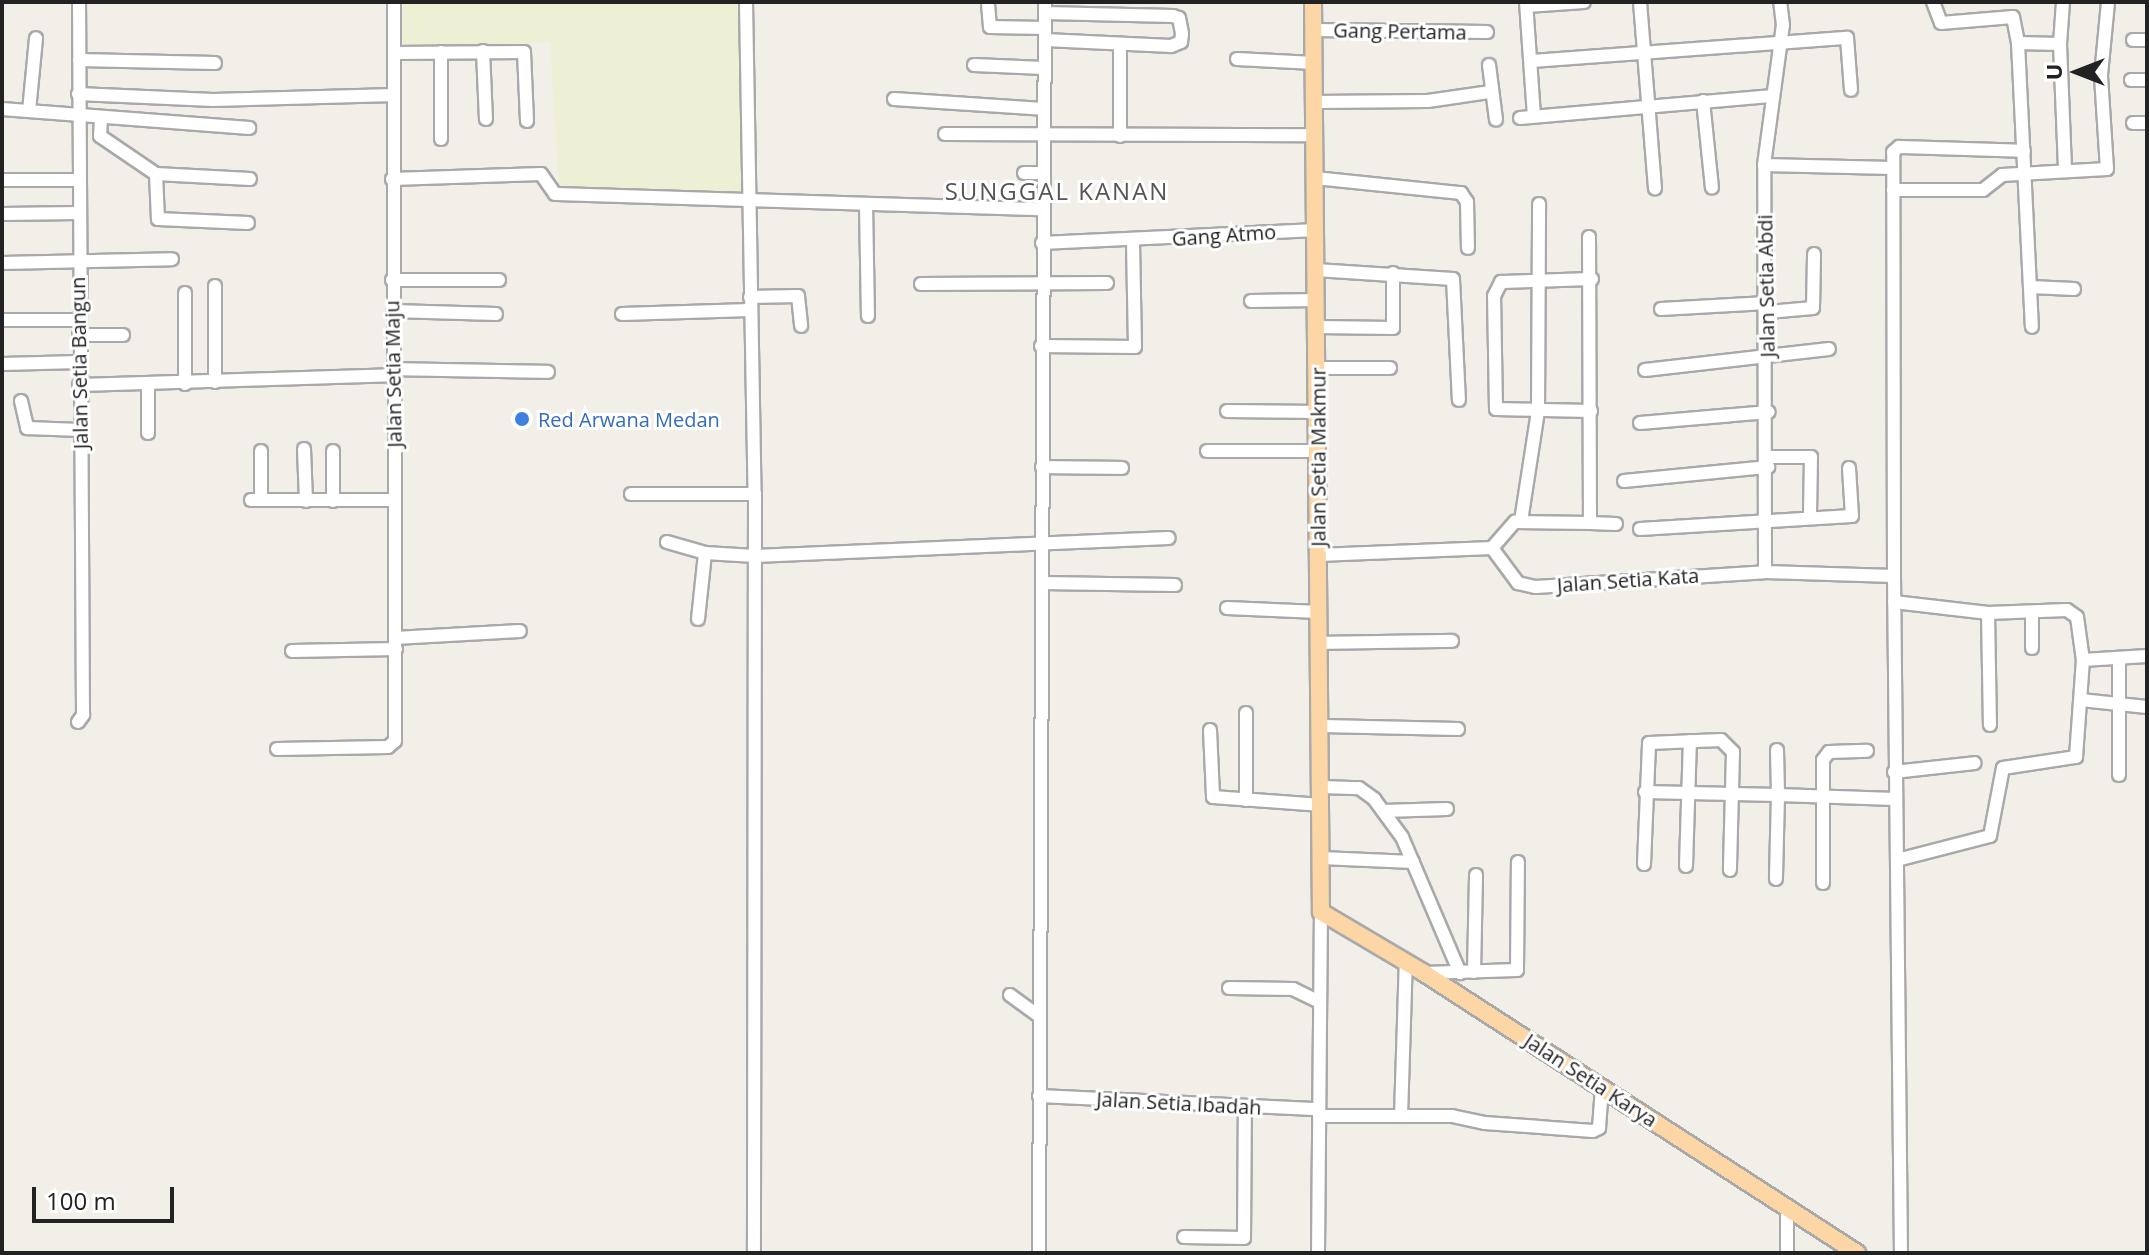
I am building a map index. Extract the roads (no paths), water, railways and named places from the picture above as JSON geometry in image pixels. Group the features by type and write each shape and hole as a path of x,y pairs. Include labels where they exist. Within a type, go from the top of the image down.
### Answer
{"main road":[{"name":"Jalan Setia Makmur","path":"1313,2 1322,726 1321,912"},
{"name":"Jalan Setia Karya","path":"1321,912 1406,961 1787,1211 1857,1253"}],"street":[{"name":"Jalan Setia Bangun","path":"78,722 83,715 78,320 79,2"},
{"name":"Jalan Setia Maju","path":"277,749 391,745 396,729 392,280 394,2"},
{"path":"746,2 755,494 754,1253"},
{"path":"1534,116 1527,4 1584,2"},
{"path":"1640,2 1655,188"},
{"name":"Jalan Setia Abdi","path":"1765,572 1769,412 1764,165 1777,40 1783,25 1780,2"},
{"path":"1933,2 1941,23 2013,17"},
{"path":"2012,2 2018,43 2032,327"},
{"path":"2063,2 2060,44 2065,171"},
{"path":"1893,190 1983,190 2002,175 2107,169 2101,75 2108,2"},
{"path":"988,4 990,27 1045,34 1120,44 1177,44 1179,18 1045,7 1045,34 1043,109 1041,346 1039,1253"},
{"name":"Gang Pertama","path":"1314,30 1487,32"},
{"path":"29,111 36,38"},
{"path":"1532,61 1777,40 1847,38 1851,90"},
{"path":"2133,40 2147,40"},
{"path":"2018,43 2060,44"},
{"path":"1120,44 1120,136"},
{"path":"394,53 483,51 526,54 527,121"},
{"path":"483,51 486,119"},
{"path":"441,52 441,139"},
{"path":"1237,59 1314,63"},
{"path":"79,60 215,63"},
{"path":"974,65 1044,68"},
{"path":"1489,65 1490,92 1496,120"},
{"path":"2131,80 2147,80"},
{"path":"1315,102 1428,101 1490,92"},
{"path":"78,94 213,100 394,95"},
{"path":"1520,118 1770,96"},
{"path":"894,99 1043,109"},
{"path":"1703,101 1712,188"},
{"path":"2,109 249,128"},
{"path":"101,118 100,136 156,174 250,179"},
{"path":"2133,123 2147,123"},
{"path":"945,134 1043,138 1315,135"},
{"path":"1901,1253 1894,772 1893,152 1899,147 2024,151"},
{"path":"1764,165 1892,168"},
{"path":"1024,173 1043,173"},
{"path":"156,174 158,220 248,223"},
{"path":"392,179 541,174 555,194 1042,209"},
{"path":"1315,178 1463,194 1468,248"},
{"path":"2,180 79,180"},
{"path":"866,204 868,316"},
{"path":"1521,521 1538,411 1539,204"},
{"path":"2,214 78,213"},
{"name":"Gang Atmo","path":"1042,243 1316,230"},
{"path":"1589,237 1592,279 1590,523"},
{"path":"1041,346 1135,347 1133,241"},
{"path":"1661,309 1813,308 1814,254"},
{"path":"2,263 172,259"},
{"path":"1316,270 1453,279 1459,400"},
{"path":"1317,327 1393,328 1393,273"},
{"path":"1591,411 1502,410 1494,404 1494,296 1496,283 1592,279"},
{"path":"392,280 499,280"},
{"path":"921,284 1107,283"},
{"path":"215,286 215,382"},
{"path":"2031,287 2074,289"},
{"path":"185,293 185,384"},
{"path":"622,314 798,296 801,326"},
{"path":"1251,301 1316,300"},
{"path":"393,311 496,314"},
{"path":"2,320 78,320"},
{"path":"79,335 123,335"},
{"path":"1645,370 1767,352 1829,349"},
{"path":"2,364 79,362"},
{"path":"1318,368 1390,368"},
{"path":"79,385 185,384 394,372 548,372"},
{"path":"148,384 148,433"},
{"path":"21,401 27,428 80,430"},
{"path":"1227,411 1319,412"},
{"path":"1640,423 1769,412"},
{"path":"304,449 306,501"},
{"path":"261,451 256,500 394,500"},
{"path":"333,451 333,501"},
{"path":"1207,451 1319,451"},
{"path":"1624,481 1811,457 1810,516"},
{"path":"1042,467 1122,468"},
{"path":"1640,529 1810,516 1858,516 1849,468"},
{"path":"631,494 755,494"},
{"path":"1318,555 1492,548 1508,527 1521,521 1616,524"},
{"path":"667,542 705,553 755,556 1169,538"},
{"name":"Jalan Setia Kata","path":"1492,548 1518,583 1536,587 1765,572 1894,576"},
{"path":"698,619 705,553"},
{"path":"1042,583 1175,585"},
{"path":"1894,602 1988,613 2074,613 2083,660 2076,757 2003,768 1990,836 1897,860"},
{"path":"1227,608 1319,612"},
{"path":"2032,612 2032,648"},
{"path":"1988,613 1990,725"},
{"path":"292,651 520,631"},
{"path":"1320,643 1452,641"},
{"path":"2083,660 2147,656"},
{"path":"2119,659 2119,775"},
{"path":"2081,700 2147,707"},
{"path":"1246,713 1246,800"},
{"path":"1322,726 1458,729"},
{"path":"1210,730 1212,796 1322,805"},
{"path":"1686,866 1690,741"},
{"path":"1644,864 1649,743 1690,741 1730,745 1730,870"},
{"path":"1776,879 1777,750"},
{"path":"1823,883 1826,754 1867,751"},
{"path":"1894,772 1975,763"},
{"path":"1322,787 1359,788 1383,811 1413,862 1467,972"},
{"path":"1645,792 1895,799"},
{"path":"1383,811 1447,809"},
{"path":"1321,858 1413,862"},
{"path":"1424,973 1513,973 1519,966 1518,862"},
{"path":"1467,972 1476,875"},
{"path":"1318,1253 1321,912"},
{"path":"1401,1116 1406,961"},
{"path":"1229,988 1293,989 1320,1002"},
{"path":"1010,995 1038,1015"},
{"name":"Jalan Setia Ibadah","path":"1039,1096 1245,1106 1319,1113 1461,1116 1485,1123 1593,1131 1599,1128 1602,1087"},
{"path":"1184,1237 1244,1238 1245,1106"},
{"path":"1787,1211 1787,1253"}],"place":[{"name":"Red Arwana Medan","path":"522,419"}],"district":[{"name":"SUNGGAL KANAN","path":"1057,191"}]}
